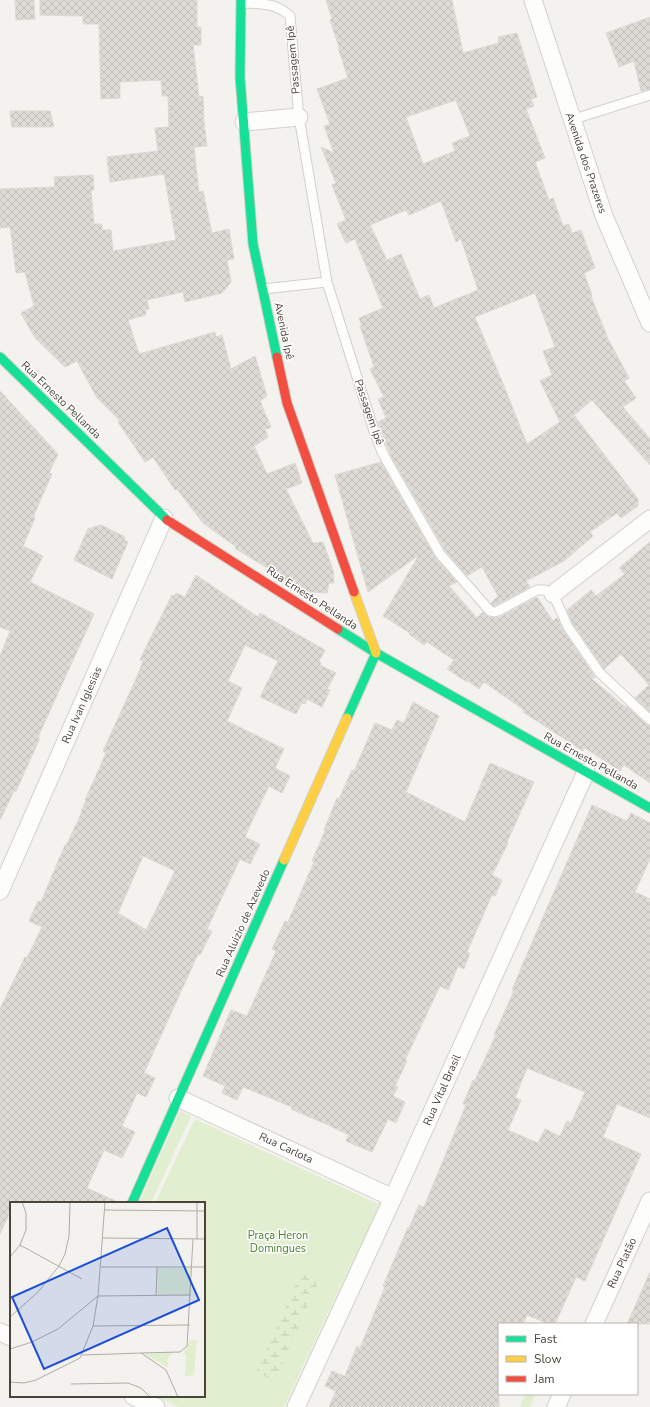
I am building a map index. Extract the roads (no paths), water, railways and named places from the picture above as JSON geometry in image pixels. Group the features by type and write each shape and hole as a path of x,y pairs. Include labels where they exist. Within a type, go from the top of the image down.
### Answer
{"street":[{"name":"Avenida dos Prazeres","path":"533,0 571,120 604,216 650,323"},
{"name":"Avenida Ipê","path":"241,1 240,77 253,244 288,403 312,475 376,653"},
{"path":"244,122 298,112"},
{"name":"Rua Ernesto Pellanda","path":"0,357 164,518 376,653 650,808"},
{"name":"Rua Ivan Iglesias","path":"0,891 164,518"},
{"path":"553,594 650,519"},
{"name":"Rua Aluizio de Azevedo","path":"132,1202 376,653"},
{"name":"Rua Vital Brasil","path":"296,1407 393,1198 586,772"},
{"name":"Rua Carlota","path":"178,1098 393,1198"},
{"name":"Rua Platão","path":"594,1323 650,1201"},
{"path":"0,1332 10,1337"},
{"path":"556,1407 562,1395"},
{"path":"135,1397 156,1407"}],"lane":[{"name":"Passagem Ipê","path":"241,1 274,6 282,9 290,16 298,112 327,282 375,434 381,447 440,554 490,611 498,611 537,590 545,590 553,594"},
{"path":"571,120 650,95"},
{"path":"263,289 327,282"},
{"path":"553,594 568,627 599,672 650,720"}],"park label":[{"name":"Praça Heron Domingues","path":"278,1241"}]}
